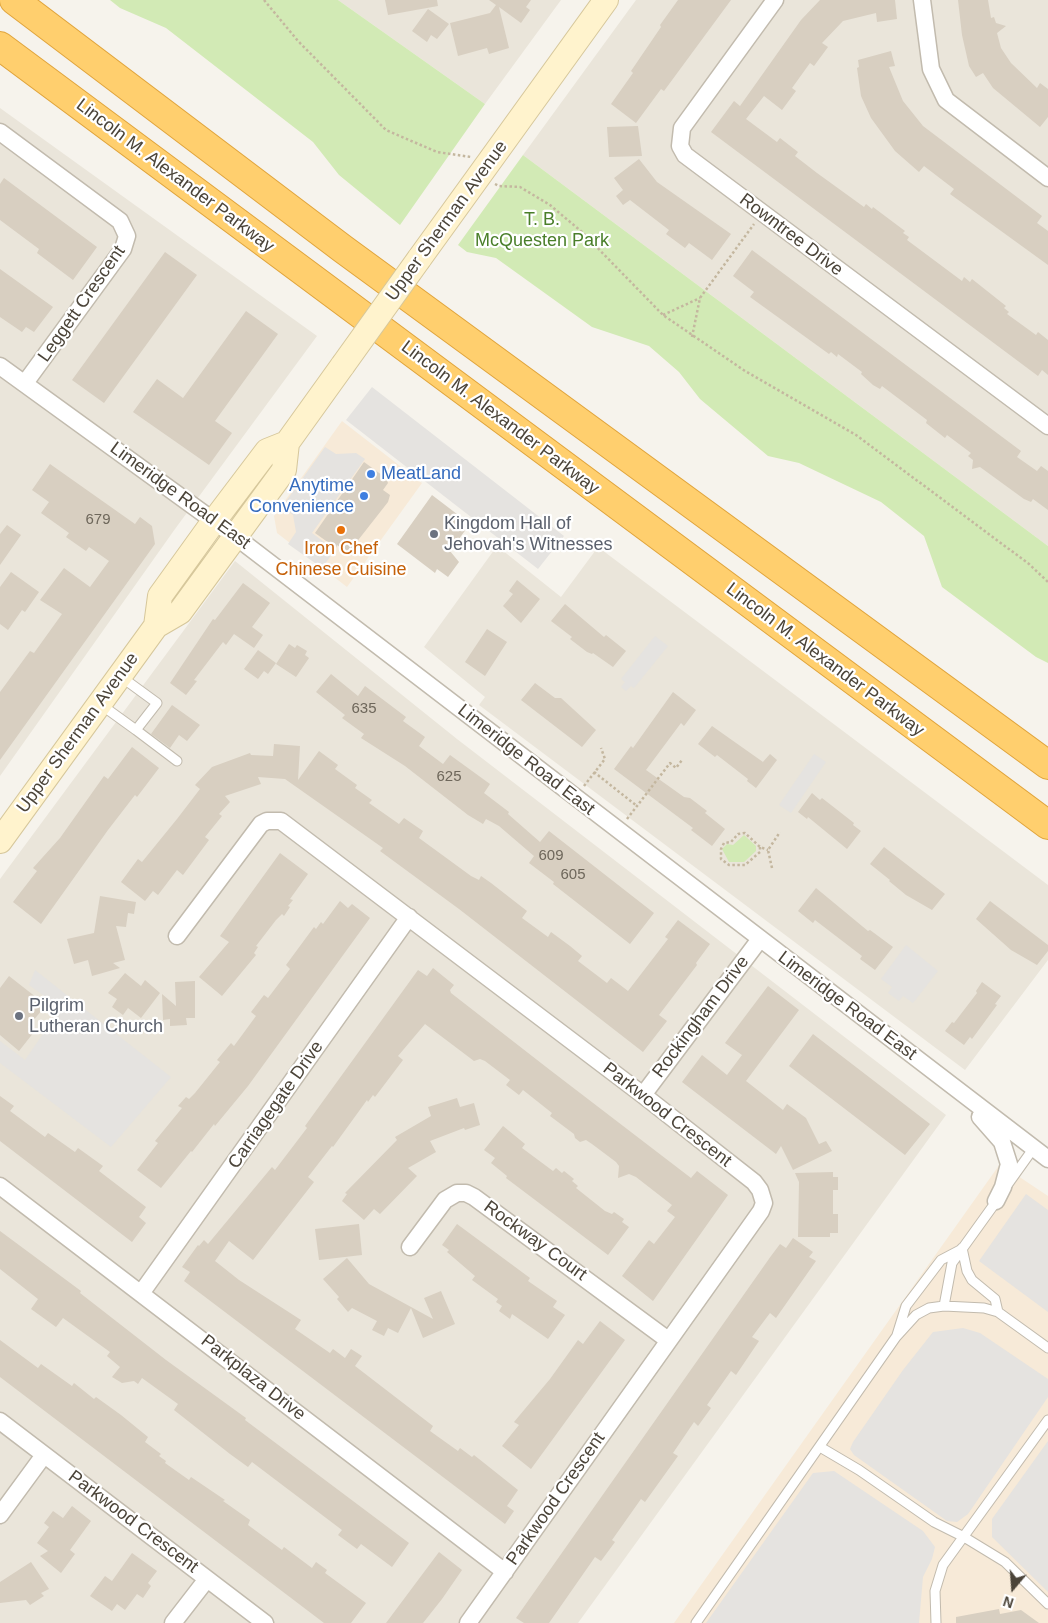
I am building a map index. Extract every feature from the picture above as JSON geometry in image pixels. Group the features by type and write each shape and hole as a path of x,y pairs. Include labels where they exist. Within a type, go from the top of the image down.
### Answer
{"highway":[{"path":"14,0 343,249 1048,765"},
{"name":"Lincoln M. Alexander Parkway","path":"0,46 1048,826"}],"main road":[{"name":"Upper Sherman Avenue","path":"0,841 156,626 180,612 236,537 284,470 287,443 606,0"},
{"name":"Upper Sherman Avenue","path":"156,626 160,596 267,451 287,443"}],"street":[{"name":"Rowntree Drive","path":"775,0 682,128 680,146 688,158 1048,426"},
{"path":"922,0 931,69 946,100 1048,178"},
{"name":"Leggett Crescent","path":"0,132 120,222 127,236 123,249 25,383"},
{"name":"Limeridge Road East","path":"0,366 236,537 1048,1159"},
{"name":"Parkwood Crescent","path":"177,936 261,824 272,820 281,821 643,1095 754,1182 760,1190 764,1203 756,1218 468,1623"},
{"name":"Carriagegate Drive","path":"142,1292 409,917"},
{"name":"Rockingham Drive","path":"643,1095 760,940"},
{"path":"957,1091 1002,1142 1007,1155 1007,1174 996,1201"},
{"name":"Parkplaza Drive","path":"0,1186 142,1292 505,1572"},
{"name":"Rockway Court","path":"410,1248 445,1200 457,1193 466,1193 668,1340"},
{"name":"Parkwood Crescent","path":"0,1421 265,1623"},
{"path":"0,1515 44,1455"},
{"path":"173,1623 207,1579"}],"lane":[{"path":"119,676 157,703 136,730"},
{"path":"99,704 177,761"},
{"path":"944,1306 952,1263 1034,1149"},
{"path":"962,1248 966,1271 972,1280 995,1300 998,1312"},
{"path":"896,1338 906,1306 941,1260 962,1248"},
{"path":"696,1623 896,1338 916,1315 929,1308 944,1306 969,1306 998,1312 1048,1348"},
{"path":"936,1623 936,1579 943,1565 1048,1420"},
{"path":"820,1447 859,1470 934,1522 964,1537 1005,1562 1048,1604"}],"path":[{"path":"264,0 298,41 386,130 437,152 471,157 487,167 486,177 499,186 520,187 550,205 582,232 663,315 692,337 745,371 856,435 1029,564 1048,582"},
{"path":"692,337 700,298 762,213"},
{"path":"663,315 700,298"},
{"path":"575,797 605,759 601,748"},
{"path":"618,830 670,763 676,768 682,760"},
{"path":"594,772 637,806"},
{"path":"772,868 768,850 780,832"},
{"path":"760,847 760,852 744,865 729,865 721,859 721,849 724,843 732,842 738,834 745,833 760,847 768,850"}],"shaded area":[{"path":"338,0 561,0 485,104"},
{"path":"636,0 1048,0 1048,546 523,155"},
{"path":"0,108 317,336 175,529 0,776"},
{"path":"372,387 564,536 538,569 346,420"},
{"path":"342,421 422,483 347,587 277,533 274,516"},
{"path":"325,447 336,454 356,453 365,459 312,533 335,550 322,568 288,544 296,532 293,515 282,507"},
{"path":"497,546 561,597 598,547 1048,885 1048,960 965,1070 479,705 485,697 424,647"},
{"path":"235,561 457,739 946,1115 578,1623 0,1623 0,879"},
{"path":"655,636 668,646 634,688 631,686 626,691 621,687 625,682 621,679"},
{"path":"814,754 826,762 791,813 779,805"},
{"path":"906,945 938,971 913,1003 903,996 899,1001 888,993 892,987 881,979"},
{"path":"35,970 171,1077 111,1147 0,1063 0,1041 25,1060 61,1008 29,985"},
{"path":"1000,1164 1048,1196 1048,1623 674,1623"},
{"path":"1026,1194 1048,1210 1048,1312 979,1261"},
{"path":"963,1328 980,1333 1048,1379 1048,1397 968,1514 957,1522 947,1521 854,1455 850,1449 903,1370 933,1332"},
{"path":"1048,1441 1048,1592 992,1537 992,1519"},
{"path":"834,1471 923,1531 935,1547 932,1559 923,1577 919,1623 706,1623 813,1473"}],"green space":[{"path":"110,0 338,0 485,104 400,225 339,175 313,142 166,28 120,8"},
{"name":"T. B. McQuesten Park","path":"523,155 1048,546 1048,663 1036,657 942,587 924,536 881,502 799,463 768,456 700,399 679,372 649,346 592,327 496,258 467,252 458,245"},
{"path":"744,835 756,846 756,851 744,862 729,862 722,849 727,844 733,845"}],"building":[{"path":"385,0 437,0 438,6 388,15"},
{"path":"489,0 531,0 526,7 530,10 521,23 499,7 509,48 489,54 487,48 458,56 450,23 490,13 496,5"},
{"path":"678,0 731,0 664,91 661,89 636,123 611,104 633,73 631,71"},
{"path":"820,0 895,0 897,19 877,22 876,13 843,21 822,43 828,47 814,66 810,63 792,88 796,91 782,110 764,96 746,119 777,142 780,138 798,152 795,156 817,173 864,207 866,204 872,209 873,207 905,231 903,233 909,237 907,240 962,281 964,277 970,282 972,279 1006,306 1004,308 1009,312 1007,314 1036,335 1038,332 1048,340 1048,375 1042,370 1038,376 711,132 734,101 740,106 801,20"},
{"path":"958,0 988,0 991,18 994,17 996,23 1006,26 997,33 1001,48 1011,63 1037,88 1040,83 1048,89 1048,117 1040,127 993,88 983,73 976,77 969,66 962,35"},
{"path":"428,9 449,24 437,39 431,35 427,42 412,31"},
{"path":"891,51 895,66 889,67 903,101 923,126 1042,216 1037,223 1048,231 1048,265 950,194 954,189 924,166 919,172 895,151 871,118 861,96 857,68 859,67 858,60"},
{"path":"638,126 642,156 609,157 607,127"},
{"path":"639,159 657,182 731,234 712,260 689,243 685,248 666,234 669,230 630,200 623,205 616,196 623,190 614,178"},
{"path":"4,178 97,247 73,280 37,253 39,249 0,220 0,184"},
{"path":"752,250 1021,451 1017,457 1037,471 1041,466 1048,471 1048,510 1033,499 1031,502 1024,499 980,467 972,469 973,460 968,456 971,453 947,435 945,438 926,423 927,420 882,386 880,389 873,385 861,374 862,372 838,354 837,357 831,352 829,354 750,297 754,292 733,276"},
{"path":"165,252 197,275 104,403 72,380"},
{"path":"0,269 53,307 34,332 26,327 22,332 0,317"},
{"path":"246,311 278,334 215,421 232,433 209,465 133,412 157,379 183,398"},
{"path":"364,462 386,478 388,483 383,490 390,495 388,502 348,553 337,545 336,548 315,533"},
{"path":"50,464 135,524 140,517 152,526 155,544 0,760 0,692 30,651 34,653 62,614 40,600 64,568 90,587 109,561 89,547 86,551 66,537 69,533 41,513 49,502 32,490"},
{"name":"Kingdom Hall of Jehovah's Witnesses","path":"432,495 470,524 450,551 459,562 448,577 437,569 435,573 397,544"},
{"path":"7,525 21,535 0,565 0,534"},
{"path":"11,572 39,592 25,612 22,610 8,630 0,624 0,587"},
{"path":"517,580 540,599 521,623 503,606 513,594 509,591"},
{"path":"243,583 270,603 252,627 263,635 254,648 234,634 226,645 223,642 194,680 197,681 186,695 170,683 213,619 215,620"},
{"path":"565,604 604,637 606,635 626,651 613,667 593,653 587,652 570,639 572,637 551,621"},
{"path":"487,629 507,642 485,676 465,662"},
{"path":"289,644 295,648 297,645 307,651 305,655 309,658 296,677 276,664"},
{"path":"258,650 276,663 268,674 264,671 258,679 244,669"},
{"path":"331,674 358,696 365,686 406,717 403,721 425,737 419,746 443,764 450,755 490,784 484,793 509,812 508,814 540,842 549,831 654,913 630,944 529,863 534,856 499,826 486,819 483,824 468,815 405,766 361,738 364,734 342,718 345,715 316,692"},
{"path":"535,683 555,698 561,698 596,730 582,747 521,700"},
{"path":"673,692 696,710 684,726 681,723 646,770 684,797 690,798 707,811 705,813 725,829 712,846 691,830 693,828 614,769 631,746 633,748"},
{"path":"172,705 200,725 187,741 179,735 170,748 151,734"},
{"path":"712,726 763,762 770,754 777,760 756,788 747,781 748,779 717,755 715,757 698,744"},
{"path":"274,744 300,746 298,780 319,751 338,765 335,769 357,785 355,788 372,800 369,803 399,824 404,818 423,831 419,838 471,876 479,880 481,876 491,883 527,911 522,918 548,937 551,932 570,946 582,956 578,961 607,983 611,978 628,991 668,939 665,937 678,920 710,944 696,963 697,965 659,1015 667,1021 643,1052 459,909 380,851 383,848 285,779 258,777 261,784 225,796 230,802 219,814 222,816 205,837 209,840 183,875 177,870 158,895 153,891 145,901 121,882 138,859 142,862 177,819 200,789 195,785 212,767 250,753 251,755 273,756"},
{"path":"132,747 159,768 108,830 41,924 13,902 37,871 33,868 60,838 104,776 108,779"},
{"path":"812,793 820,800 822,798 854,823 853,825 861,831 847,849 808,817 807,819 798,812"},
{"path":"884,847 945,894 932,910 906,895 870,864"},
{"path":"280,853 308,874 290,899 293,900 284,916 282,914 276,920 256,946 258,947 254,953 256,955 222,996 199,977 229,942 220,936"},
{"path":"816,888 868,931 870,930 893,947 875,970 860,959 862,956 815,920 813,923 798,911"},
{"path":"100,896 136,902 134,914 128,913 126,927 116,926 125,960 113,963 120,968 92,976 88,960 74,964 67,939 94,933"},
{"path":"340,901 348,908 352,904 370,918 248,1086 161,1188 137,1170 158,1143 155,1141 182,1108 178,1106 186,1097 189,1099 195,1093 220,1062 217,1060 231,1043 234,1046 256,1016 251,1012 264,995 268,998 290,969 286,965 314,927 316,929 321,922 323,924"},
{"path":"990,901 1048,945 1048,951 1037,965 1011,950 976,919"},
{"path":"433,968 454,985 450,990 451,993 550,1070 691,1178 697,1171 728,1195 653,1301 622,1276 649,1240 654,1244 675,1217 667,1211 672,1205 636,1177 629,1174 618,1178 619,1166 616,1162 586,1140 580,1142 575,1138 574,1134 550,1116 552,1113 523,1090 519,1095 506,1085 510,1080 485,1061 480,1059 474,1061 425,1024 398,1056 403,1060 375,1097 373,1095 368,1102 367,1100 333,1147 308,1177 314,1182 253,1260 229,1241 215,1261 239,1280 301,1320 295,1329 330,1353 333,1349 345,1358 351,1349 362,1356 355,1366 433,1426 430,1431 458,1451 460,1448 472,1457 474,1455 518,1490 507,1506 514,1511 505,1524 184,1281 190,1272 182,1267 198,1245 204,1240 208,1244 272,1167 275,1170 307,1128 305,1126 418,970 427,976"},
{"path":"125,973 141,986 145,980 160,993 141,1018 128,1008 123,1015 112,1007 117,999 108,993"},
{"name":"Pilgrim Lutheran Church","path":"9,976 46,1005 28,1027 34,1032 19,1051 0,1035 0,988"},
{"path":"195,981 195,1018 186,1018 187,1025 170,1026 170,1019 163,1020 162,994 176,1006 175,982"},
{"path":"982,982 1001,996 995,1004 997,1005 972,1039 970,1037 964,1045 945,1031 952,1022 954,1023 977,993 976,991"},
{"path":"768,986 799,1010 746,1081 783,1110 787,1104 806,1118 819,1144 826,1141 832,1151 793,1170 781,1146 776,1154 682,1082 702,1055 727,1075 742,1055 725,1043"},
{"path":"813,1034 930,1124 905,1155 789,1066"},
{"path":"0,1096 14,1106 10,1111 45,1137 48,1133 75,1152 78,1148 103,1166 99,1171 146,1207 139,1217 146,1223 132,1242 0,1141"},
{"path":"457,1098 460,1107 474,1103 480,1125 465,1130 464,1128 430,1141 436,1152 408,1168 417,1176 380,1214 374,1209 364,1220 342,1201 347,1194 345,1193 397,1140 395,1137 431,1116 428,1107"},
{"path":"503,1126 525,1144 522,1148 553,1171 556,1168 562,1173 564,1171 574,1179 572,1181 578,1186 576,1188 605,1211 612,1214 614,1212 624,1219 622,1222 629,1227 608,1255 506,1178 507,1176 491,1163 495,1158 484,1150"},
{"path":"833,1172 833,1177 838,1177 838,1190 833,1190 833,1214 838,1214 838,1233 830,1233 830,1237 798,1237 799,1182 795,1173"},
{"path":"359,1224 362,1255 319,1260 315,1229"},
{"path":"457,1224 530,1278 528,1281 557,1301 553,1307 565,1315 548,1339 512,1314 510,1319 499,1311 502,1306 496,1302 498,1299 472,1280 475,1276 447,1252 449,1250 442,1245"},
{"path":"0,1231 81,1291 80,1293 166,1360 246,1418 245,1420 409,1543 392,1567 361,1544 357,1549 338,1535 342,1530 252,1462 248,1467 230,1454 174,1410 178,1404 142,1378 138,1384 134,1381 122,1383 112,1377 120,1367 107,1356 110,1352 63,1318 56,1327 31,1309 38,1299 0,1269"},
{"path":"793,1238 813,1252 809,1257 816,1261 776,1318 770,1313 752,1337 759,1341 736,1375 731,1371 707,1405 711,1408 698,1426 694,1422 673,1453 678,1456 645,1502 641,1499 612,1540 615,1542 601,1561 595,1557 549,1623 524,1623 516,1618 771,1256 780,1244 786,1248"},
{"path":"347,1258 369,1284 433,1319 424,1298 441,1291 455,1324 423,1338 411,1308 398,1333 388,1328 384,1336 372,1330 377,1321 352,1308 348,1312 337,1299 339,1297 323,1279"},
{"path":"600,1321 625,1340 531,1469 502,1446 519,1425 514,1422 550,1379 578,1340 583,1344"},
{"path":"0,1340 38,1368 41,1364 72,1386 74,1383 94,1399 96,1397 121,1415 148,1437 145,1442 161,1454 159,1456 166,1461 165,1463 189,1480 191,1477 225,1500 223,1501 250,1520 248,1525 282,1550 284,1547 312,1568 316,1562 327,1570 325,1573 366,1603 351,1623 324,1623 0,1377"},
{"path":"72,1506 91,1521 70,1550 75,1554 61,1573 40,1556 48,1551 37,1543 49,1527 44,1523 53,1511 63,1518"},
{"path":"439,1552 462,1570 442,1599 423,1623 386,1623"},
{"path":"132,1553 157,1571 148,1583 151,1586 143,1598 137,1594 125,1610 117,1604 112,1611 90,1596 105,1576 112,1581"},
{"path":"31,1562 49,1589 41,1593 44,1596 30,1605 26,1600 0,1603 0,1582"},
{"path":"999,1609 1000,1614 1021,1610 1039,1623 956,1623 956,1617"}],"place":[{"name":"MeatLand","path":"371,474"},
{"name":"Anytime Convenience","path":"364,496"},
{"name":"Iron Chef Chinese Cuisine","path":"341,530"},
{"name":"Kingdom Hall of Jehovah's Witnesses","path":"434,534"},
{"name":"Pilgrim Lutheran Church","path":"19,1016"}]}
